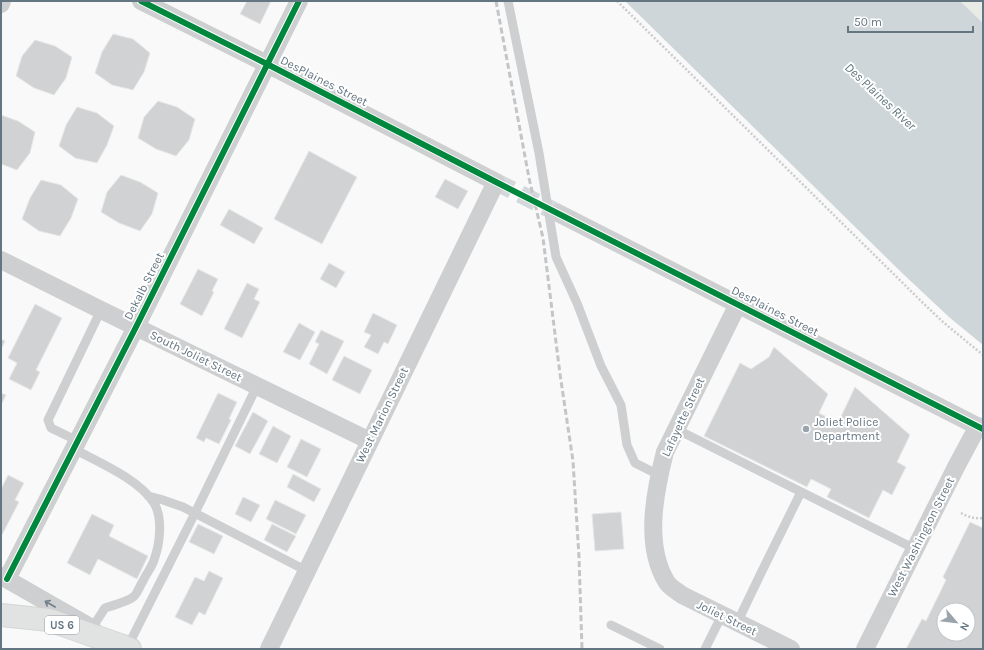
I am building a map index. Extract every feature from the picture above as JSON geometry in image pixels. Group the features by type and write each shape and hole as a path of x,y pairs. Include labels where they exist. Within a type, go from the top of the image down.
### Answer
{"main road":[{"name":"US 6","path":"1,615 49,620 126,647"}],"street":[{"name":"DesPlaines Street","path":"141,1 496,182"},
{"name":"Dekalb Street","path":"4,578 76,445 299,1"},
{"name":"West Marion Street","path":"269,649 496,182"},
{"name":"DesPlaines Street","path":"558,213 980,427"},
{"name":"South Joliet Street","path":"1,260 370,441"},
{"name":"Lafayette Street","path":"667,583 658,564 654,546 655,496 659,475 666,452 676,429 738,304"},
{"name":"West Washington Street","path":"865,649 915,549 980,427"},
{"path":"4,578 126,647"},
{"name":"Joliet Street","path":"667,583 682,595 791,649"}],"lane":[{"path":"508,1 539,153 556,258 577,303 601,366 621,405 627,445 635,463 659,475"},
{"path":"92,628 105,608 134,597 154,561 159,534 159,517 154,504 141,488 51,428 48,420 101,310"},
{"path":"126,647 195,513 256,386"},
{"path":"676,429 915,549"},
{"path":"705,649 729,619 761,573 801,492"},
{"path":"148,496 183,507 307,571"},
{"path":"611,625 660,649"}],"path":[{"path":"617,1 923,303 943,322 983,355"},
{"path":"961,513 977,519 983,518"}],"shaded area":[{"path":"960,1 983,1 983,23"}],"water":[{"name":"Des Plaines River","path":"625,1 960,1 983,23 983,345 949,317 900,271"}],"building":[{"path":"247,1 271,1 260,24 240,14"},
{"path":"113,34 133,39 150,53 144,72 133,90 112,85 95,73 102,52"},
{"path":"35,40 55,46 72,57 66,78 54,95 34,88 16,76 22,56"},
{"path":"158,101 177,107 195,119 189,140 176,156 156,149 138,138 144,117"},
{"path":"77,107 97,113 114,126 107,145 97,163 75,158 59,146 66,125"},
{"path":"1,115 18,121 35,132 30,153 17,170 1,164"},
{"path":"309,151 357,177 322,244 274,219"},
{"path":"121,175 140,182 158,193 152,214 140,231 119,223 101,212 107,192"},
{"path":"445,179 468,191 458,209 435,197"},
{"path":"41,180 61,185 78,199 71,218 60,236 39,231 22,219 30,198"},
{"path":"229,209 263,228 254,244 220,225"},
{"path":"329,263 345,272 336,288 320,279"},
{"path":"198,269 218,279 212,291 214,292 202,316 180,304"},
{"path":"247,283 259,289 254,299 260,302 242,338 224,329"},
{"path":"35,304 62,318 36,370 40,372 31,390 9,379 17,363 8,358"},
{"path":"373,313 397,325 388,344 384,342 378,354 364,347 371,335 364,332"},
{"path":"299,323 315,332 300,360 283,352"},
{"path":"321,330 344,341 327,374 309,364 319,344 315,342"},
{"path":"1,339 5,341 1,350"},
{"name":"Joliet Police Department","path":"774,347 828,394 819,413 838,423 855,387 910,435 897,462 906,467 892,495 883,490 869,518 827,497 831,489 811,479 807,487 704,436 740,363 751,369 769,357"},
{"path":"344,356 372,370 360,394 332,380"},
{"path":"1,393 6,395 1,405"},
{"path":"218,393 237,402 229,419 231,420 219,444 206,438 204,442 196,438"},
{"path":"253,412 268,421 250,454 235,446"},
{"path":"273,426 291,436 277,463 259,454"},
{"path":"301,439 321,449 307,477 287,467"},
{"path":"293,474 321,489 314,502 287,487"},
{"path":"8,475 24,483 15,500 19,502 2,535 1,489"},
{"path":"243,497 260,505 251,522 235,514"},
{"path":"275,500 306,515 296,534 266,519"},
{"path":"621,512 624,549 595,551 592,514"},
{"path":"92,514 114,525 109,536 148,556 137,579 98,559 90,575 67,563"},
{"path":"970,522 983,528 983,649 906,649 922,619 926,621 946,580 943,577"},
{"path":"198,524 223,536 214,554 189,542"},
{"path":"272,524 296,536 287,552 264,540"},
{"path":"209,571 223,578 205,615 199,612 192,625 175,617 195,577 204,581"}],"tunnel":[{"path":"496,182 558,213"}],"railway":[{"path":"496,1 529,178 543,238 560,374 573,461 579,557 582,649"}],"cycle path":[{"path":"141,1 983,429"},
{"path":"7,579 136,327 299,1"}],"place":[{"name":"Joliet Police Department","path":"806,429"}]}
